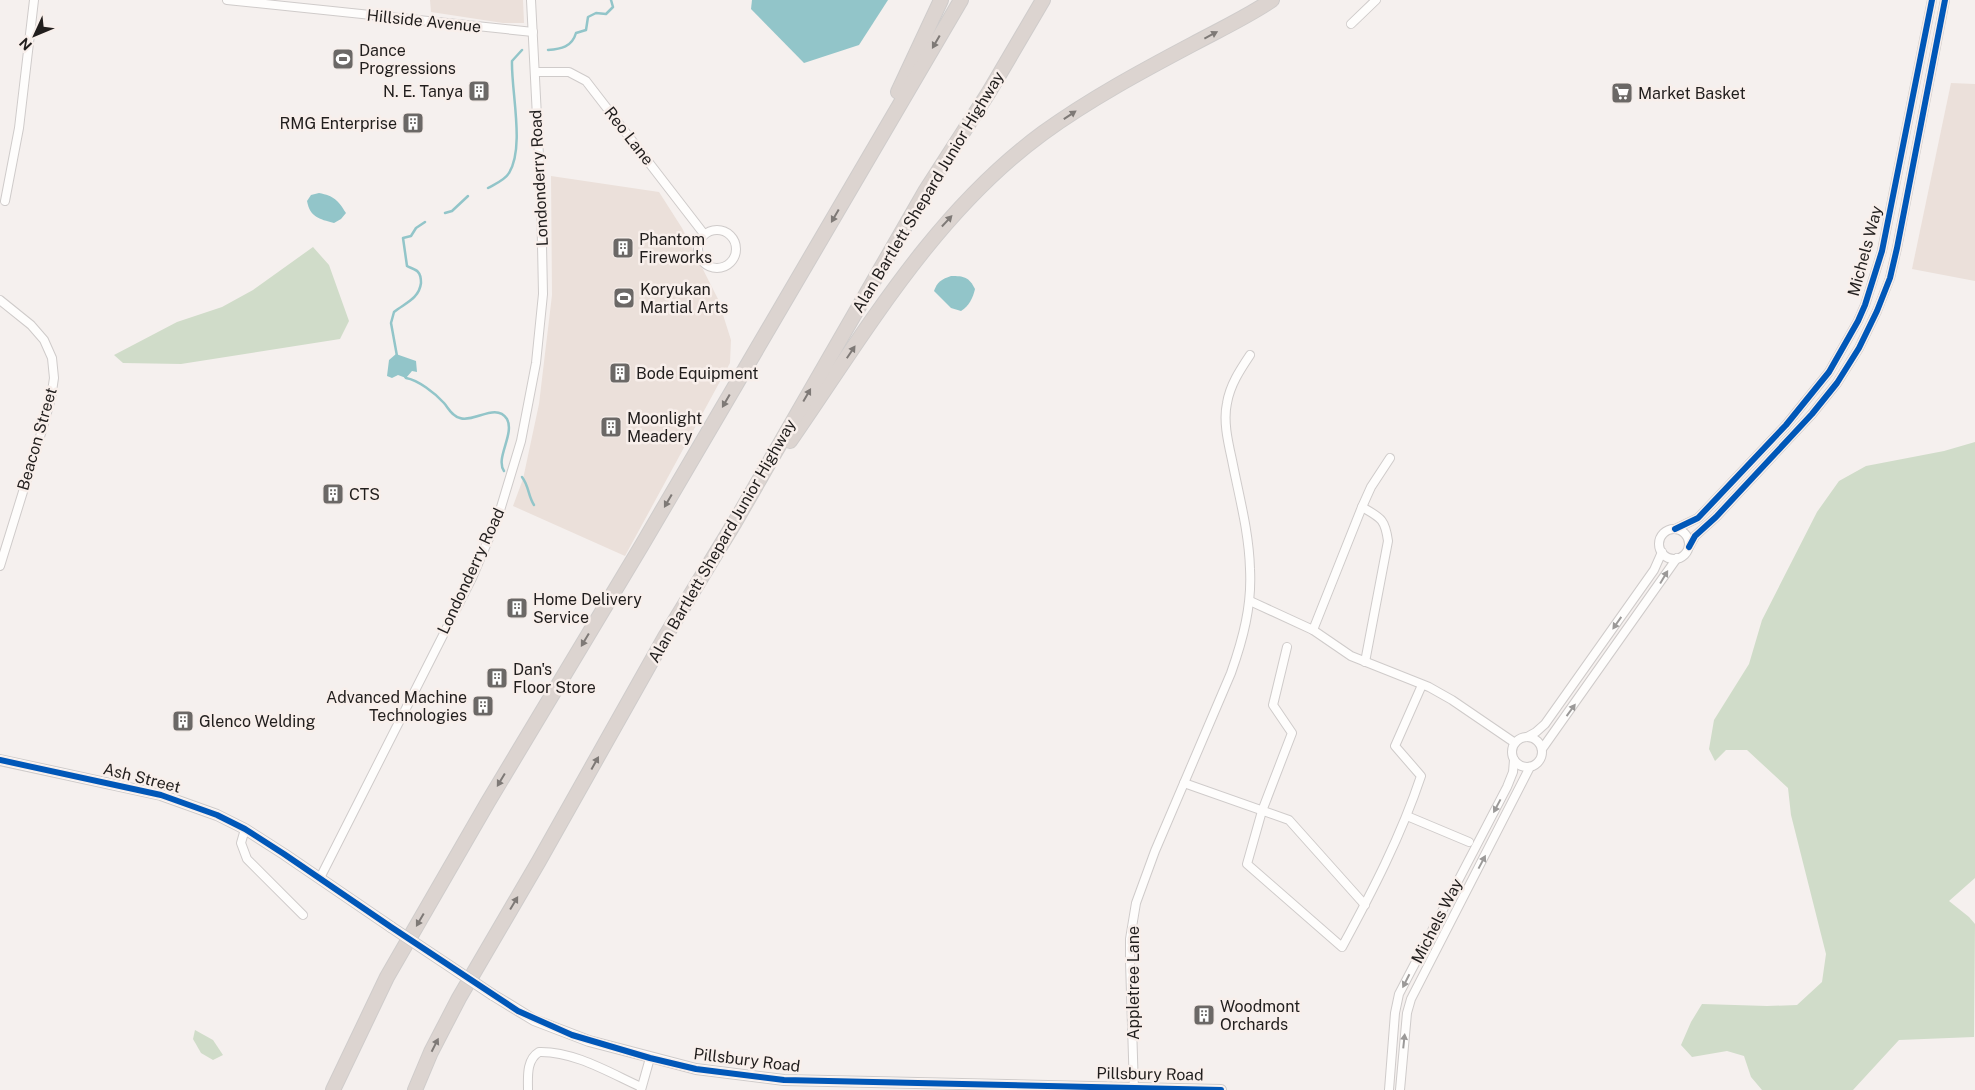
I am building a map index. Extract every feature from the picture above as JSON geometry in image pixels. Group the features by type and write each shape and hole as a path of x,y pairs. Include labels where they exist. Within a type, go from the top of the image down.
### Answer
{"highway":[{"path":"859,174 941,0"},
{"path":"334,1090 387,977 961,0"},
{"name":"Alan Bartlett Shepard Junior Highway","path":"415,1090 431,1052 482,957 539,861 665,637 735,522 926,190 989,92 1043,0"},
{"path":"735,522 899,282 942,226 976,191 1043,133 1076,110 1272,0"}],"street":[{"path":"5,201 19,128 34,0"},
{"name":"Hillside Avenue","path":"227,0 300,4 532,32"},
{"name":"Londonderry Road","path":"320,878 472,578 498,517 521,441 536,363 543,294 541,195 531,0"},
{"path":"1351,24 1376,0"},
{"name":"Michels Way","path":"1675,529 1698,518 1786,425 1829,372 1858,321 1882,252 1932,0"},
{"name":"Michels Way","path":"1688,547 1695,536 1716,517 1828,395 1849,365 1867,332 1890,278 1945,0"},
{"name":"Reo Lane","path":"534,72 569,72 586,81 704,234"},
{"path":"716,230 728,234 735,244 736,251 731,262 719,268 707,266 702,262 697,251 700,239 704,234 716,230"},
{"name":"Beacon Street","path":"0,300 31,325 44,340 52,358 54,378 43,427 0,566"},
{"name":"Appletree Lane","path":"1134,1089 1130,939 1136,903 1156,850 1239,651 1250,600 1250,568 1246,535 1227,436 1226,405 1232,385 1250,355"},
{"path":"1313,630 1362,507 1371,487 1390,458"},
{"path":"1362,507 1386,525 1388,542 1365,662"},
{"path":"1662,552 1654,570 1545,724 1536,732 1515,743 1512,752 1514,760 1521,766 1530,767 1539,762 1542,749 1654,594 1677,558 1684,554 1688,547 1687,537 1680,530 1666,531 1660,538 1660,548 1669,558 1677,558"},
{"path":"1250,600 1313,630 1340,650 1452,700 1515,743"},
{"path":"1287,647 1273,705 1292,733 1262,811 1247,864 1342,947 1365,905 1407,816 1421,776 1395,746 1422,685"},
{"path":"1527,737 1535,740 1542,749"},
{"name":"Ash Street","path":"0,760 162,795 218,815 245,829 320,878"},
{"name":"Michels Way","path":"1389,1090 1395,1013 1400,994 1507,787 1513,772 1514,760"},
{"name":"Michels Way","path":"1400,1090 1407,1013 1411,999 1530,767"},
{"path":"1184,783 1289,820 1365,905"},
{"path":"1407,816 1469,842"},
{"path":"245,829 241,844 247,859 303,915"},
{"name":"Pillsbury Road","path":"320,878 518,1011 553,1028 650,1058 696,1069 784,1080 1221,1090"},
{"path":"528,1090 528,1067 531,1059 539,1052 552,1052 575,1058 641,1088 650,1058"}],"shaded area":[{"path":"430,0 523,0 524,23 503,23 431,12"},
{"path":"1951,83 1975,84 1975,281 1912,269"},
{"path":"551,176 659,192 682,228 718,299 731,340 730,363 625,556 513,506 523,479 539,404 552,295"}],"green space":[{"path":"313,247 329,265 349,321 340,339 181,364 123,363 114,355 177,322 222,307 253,290"},
{"path":"1975,442 1975,878 1949,901 1975,924 1974,1037 1899,1040 1853,1090 1762,1090 1751,1077 1744,1056 1727,1051 1692,1057 1681,1045 1691,1022 1702,1004 1797,1005 1822,982 1826,954 1791,815 1788,788 1747,750 1726,750 1715,761 1709,749 1714,720 1749,664 1762,620 1817,512 1839,481 1866,466 1944,451"},
{"path":"195,1030 213,1040 223,1055 213,1060 201,1053 193,1039"}],"water":[{"path":"752,0 888,0 859,45 804,63 751,9"},
{"path":"319,193 332,197 341,205 346,213 341,219 334,223 316,216 310,211 307,201 311,195"},
{"path":"951,276 966,278 975,289 970,302 961,311 951,308 934,291 940,281"},
{"path":"396,354 416,361 417,372 412,371 406,378 398,375 392,378 387,376 389,360"}],"waterway":[{"path":"548,50 562,48 569,44 576,33 586,30 588,17 596,13 606,14 613,7 611,0"},
{"path":"488,188 500,182 509,173 514,162 517,134 512,61 522,50"},
{"path":"445,213 452,211 468,196"},
{"path":"397,356 391,323 394,312 414,297 421,283 419,273 407,266 403,238 411,236 416,228 425,222"},
{"path":"404,375 406,378 416,381 431,391 457,417 466,419 497,412 502,414 507,419 509,425 502,460 504,471"},
{"path":"522,477 534,505"}],"cycle path":[{"path":"1675,529 1698,518 1786,425 1829,372 1858,321 1882,251 1932,0"},
{"path":"1689,547 1695,536 1716,517 1812,414 1837,383 1859,348 1877,311 1890,278 1897,248 1945,0"},
{"path":"0,760 161,795 217,815 245,829 284,854 518,1011 572,1035 650,1058 696,1069 784,1080 1221,1090"}],"place":[{"name":"Dance Progressions","path":"343,59"},
{"name":"N. E. Tanya","path":"479,91"},
{"name":"Market Basket","path":"1622,93"},
{"name":"RMG Enterprise","path":"413,123"},
{"name":"Phantom Fireworks","path":"623,248"},
{"name":"Koryukan Martial Arts","path":"624,298"},
{"name":"Bode Equipment","path":"620,373"},
{"name":"Moonlight Meadery","path":"611,427"},
{"name":"CTS","path":"333,494"},
{"name":"Home Delivery Service","path":"517,608"},
{"name":"Dan's Floor Store","path":"497,678"},
{"name":"Advanced Machine Technologies","path":"483,706"},
{"name":"Glenco Welding","path":"183,721"},
{"name":"Woodmont Orchards","path":"1204,1015"}]}
